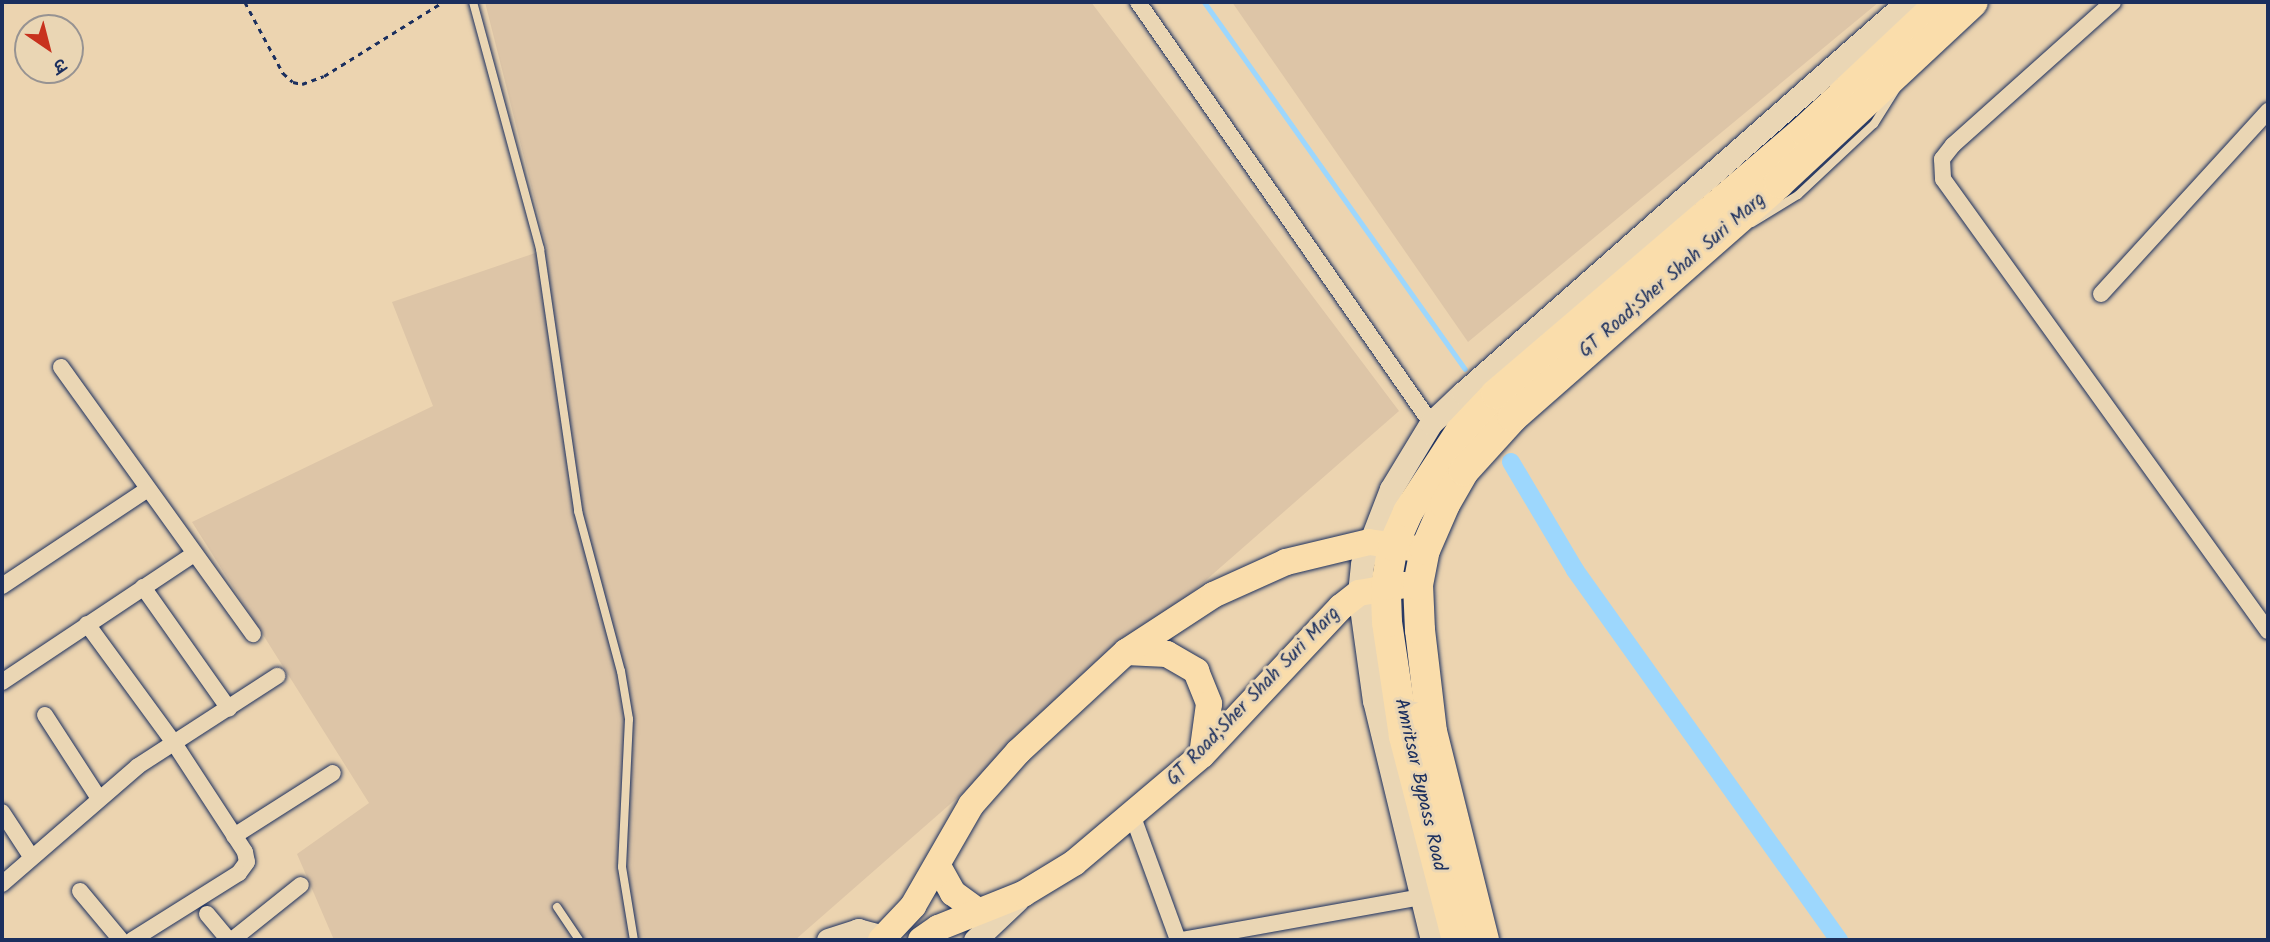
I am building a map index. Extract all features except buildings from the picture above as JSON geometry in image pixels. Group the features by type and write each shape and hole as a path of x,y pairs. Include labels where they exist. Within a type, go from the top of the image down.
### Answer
{"highway":[{"name":"GT Road;Sher Shah Suri Marg","path":"1381,544 1460,432 1496,394 1804,131 1941,2"},
{"name":"GT Road;Sher Shah Suri Marg","path":"1425,550 1445,503 1483,447 1554,379 1720,236 1973,2"},
{"name":"Amritsar Bypass Road","path":"1381,544 1373,589 1387,622 1404,736 1457,940"},
{"name":"Amritsar Bypass Road","path":"1425,550 1418,585 1433,732 1484,940"}],"main road":[{"path":"883,939 913,906 939,866 971,805 986,787 1018,752 1126,652 1238,584 1286,562 1381,544 1425,550"},
{"path":"1373,589 1418,585"},
{"name":"GT Road;Sher Shah Suri Marg","path":"921,940 978,911 1023,894 1074,863 1133,817 1202,755 1373,589"},
{"path":"1126,652 1167,654 1196,671 1209,704 1202,755"},
{"path":"939,866 953,892 978,911"}],"street":[{"path":"1138,2 1432,423"},
{"path":"1381,544 1391,489 1432,423 1907,2"},
{"path":"2113,2 1954,145 1942,159 1943,179 2268,631"},
{"path":"2101,294 2268,111"},
{"path":"61,367 253,634"},
{"path":"2,586 148,489"},
{"path":"2,682 194,554"},
{"path":"144,587 229,709"},
{"path":"1373,589 1374,701 1432,940"},
{"path":"80,891 122,940 239,873 247,862 234,836 174,743 87,624"},
{"path":"2,884 30,855 98,797 174,743 277,676"},
{"path":"45,715 98,797"},
{"path":"234,836 333,773"},
{"path":"2,812 30,855"},
{"path":"1133,817 1180,940 1421,897"},
{"path":"207,915 231,940 301,885"},
{"path":"975,940 1023,894"},
{"path":"828,940 858,930 883,939"}],"lane":[{"path":"473,2 540,249 578,511 621,671 629,719 622,867 634,940"},
{"path":"557,907 579,940"}],"path":[{"path":"244,2 284,73 292,82 302,83 324,76 443,2"}],"shaded area":[{"path":"485,2 1091,2 1399,411 795,940 334,940 297,854 369,803 192,522 433,406 392,302 547,249"},
{"path":"1232,2 1879,2 1468,342"}],"waterway":[{"path":"1204,2 1465,369"},
{"path":"1511,462 1575,570 1839,940"}]}
